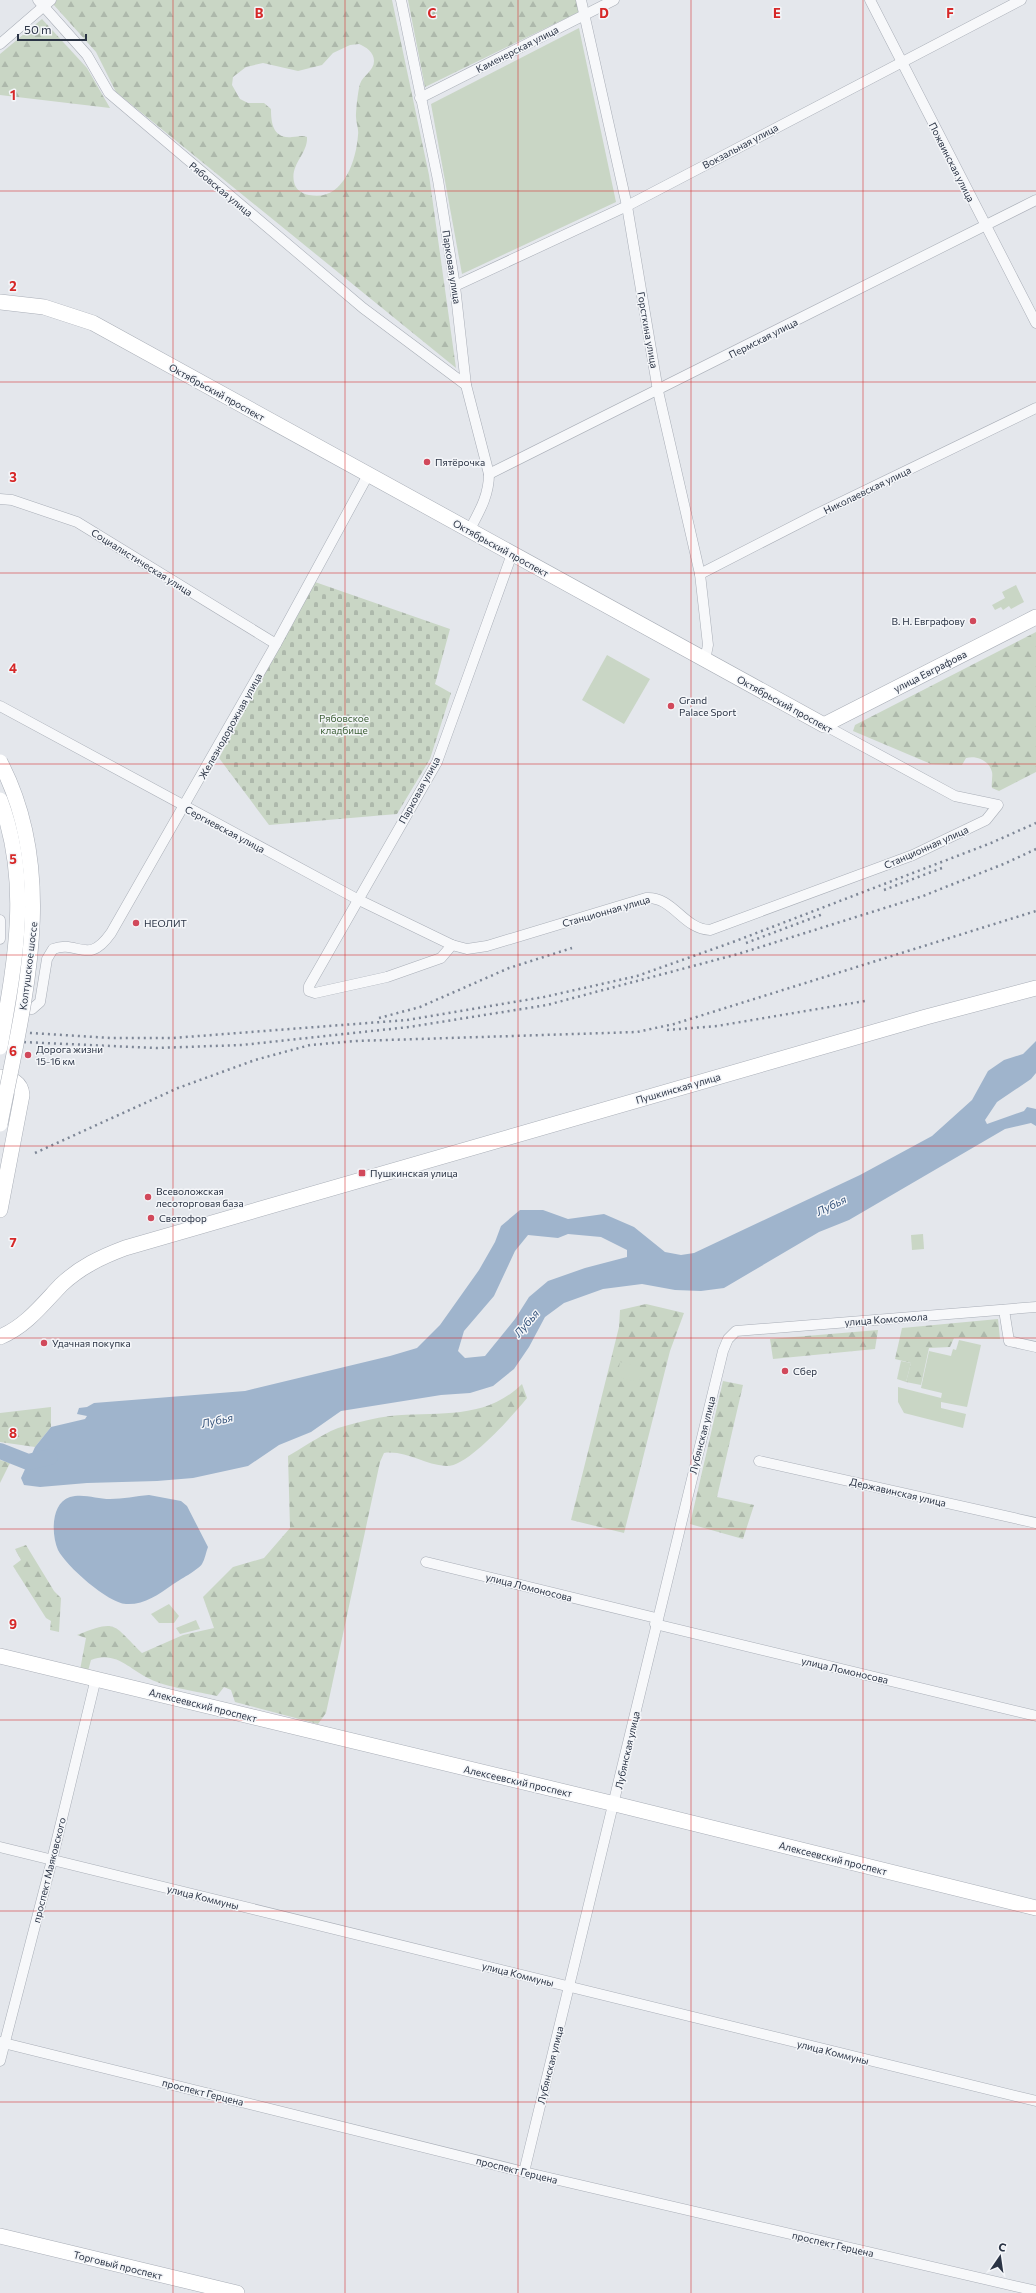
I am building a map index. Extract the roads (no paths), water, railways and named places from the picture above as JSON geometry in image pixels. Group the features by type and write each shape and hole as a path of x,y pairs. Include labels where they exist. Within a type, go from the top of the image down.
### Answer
{"street":[{"name":"Парковая улица","path":"401,0 438,180 455,286 466,385 489,474 485,500 470,531"},
{"name":"Горсткина улица","path":"581,0 583,16 627,206 658,391 700,574 708,645 705,660"},
{"name":"Каменерская улица","path":"420,98 614,0"},
{"name":"Пожвинская улица","path":"870,0 900,62 1036,323"},
{"name":"Вокзальная улица","path":"455,286 627,206 1021,0"},
{"name":"Рябовская улица","path":"0,44 45,2 87,55 109,93 363,308 466,385"},
{"name":"Пермская улица","path":"489,474 658,391 1036,200"},
{"name":"Октябрьский проспект","path":"0,302 44,307 93,323 824,726 956,796 998,805"},
{"name":"Николаевская улица","path":"700,574 817,514 1036,408"},
{"name":"Железнодорожная улица","path":"0,1004 24,1009 36,1007 41,995 48,953 58,947 71,948 81,951 92,951 104,944 184,807 276,644 368,475"},
{"name":"Социалистическая улица","path":"0,499 12,500 77,522 276,644"},
{"name":"Парковая улица","path":"452,945 441,958 387,978 315,993 309,991 309,986 357,899 437,762 512,554"},
{"name":"улица Евграфова","path":"824,726 1036,617"},
{"name":"Сергиевская улица","path":"0,706 184,807 357,899 452,945"},
{"name":"Колтушское шоссе","path":"0,762 18,806 27,843 34,891 34,919 31,953 22,1014 0,1124"},
{"name":"Колтушское шоссе","path":"0,800 12,844 19,893 19,919 16,950 0,1047"},
{"name":"Станционная улица","path":"452,945 467,949 487,946 646,898 655,897 663,900 692,925 701,929 710,930 913,855 986,820 998,805"},
{"path":"0,920 0,939"},
{"name":"Пушкинская улица","path":"0,1337 23,1324 77,1271 104,1256 125,1248 899,1024 1036,988"},
{"path":"0,1076 16,1082 22,1090 0,1210"},
{"name":"улица Комсомола","path":"736,1331 1036,1307"},
{"path":"1004,1310 1009,1341 1036,1347"},
{"name":"Лубянская улица","path":"524,2172 615,1804 655,1621 723,1351 728,1339 736,1331"},
{"name":"Державинская улица","path":"759,1461 1036,1523"},
{"name":"улица Ломоносова","path":"426,1562 1036,1716"},
{"name":"Алексеевский проспект","path":"0,1656 96,1678 492,1776 615,1804 1036,1908"},
{"name":"проспект Маяковского","path":"0,2061 2,2042 52,1860 96,1678"},
{"name":"улица Коммуны","path":"0,1847 1036,2101"},
{"name":"проспект Герцена","path":"2,2042 524,2172 1036,2291"},
{"name":"Торговый проспект","path":"0,2236 236,2293"}],"water":[{"path":"1036,1041 1036,1073 1031,1079 997,1102 985,1120 987,1124 1024,1111 1027,1107 1036,1109 1036,1126 1031,1123 1005,1129 849,1220 819,1232 724,1288 701,1291 675,1290 642,1284 603,1289 564,1303 545,1317 529,1347 514,1369 493,1386 470,1393 441,1395 341,1411 311,1432 279,1445 248,1466 193,1478 157,1481 87,1483 40,1487 24,1485 21,1478 35,1447 51,1427 85,1419 87,1416 77,1414 79,1408 87,1407 94,1403 245,1391 390,1356 417,1348 440,1325 479,1270 495,1242 501,1226 520,1210 543,1210 568,1219 604,1214 634,1227 665,1252 681,1255 694,1253 860,1175 932,1136 972,1100 988,1071 1004,1060 1023,1054","holes":["568,1234 601,1237 627,1250 627,1257 585,1268 548,1281 529,1297 515,1319 485,1356 465,1358 458,1351 464,1331 494,1296 515,1251 528,1235 558,1238"]},
{"path":"149,1495 181,1501 187,1506 208,1547 204,1560 200,1566 150,1599 133,1604 118,1602 88,1583 62,1557 58,1550 54,1536 54,1520 56,1512 64,1500 75,1496 120,1499"}],"waterway":[{"name":"Лубья","path":"0,1451 28,1462 50,1457"}],"railway":[{"path":"0,1031 110,1038 173,1038 407,1020 544,997 637,976 733,942 991,843 1036,823"},
{"path":"0,1041 156,1048 242,1045 409,1027 547,1005 738,954 923,896 1006,863 1036,849"},
{"path":"884,890 942,868"},
{"path":"35,1153 178,1088 255,1060 310,1045 356,1041 637,1032 674,1024 1036,911"},
{"path":"746,943 823,914"},
{"path":"379,1018 420,1007 509,968 572,948"},
{"path":"667,1030 717,1026 865,1001"}],"place":[{"name":"Пятёрочка","path":"427,462"},
{"name":"В. Н. Евграфову","path":"973,621"},
{"name":"Grand Palace Sport","path":"671,706"},
{"name":"НЕОЛИТ","path":"136,923"},
{"name":"Дорога жизни 15-16 км","path":"28,1055"},
{"name":"Пушкинская улица","path":"362,1173"},
{"name":"Всеволожская лесоторговая база","path":"148,1197"},
{"name":"Светофор","path":"151,1218"},
{"name":"Удачная покупка","path":"44,1343"},
{"name":"Сбер","path":"785,1371"}],"park label":[{"name":"Рябовское кладбище","path":"344,724"}]}
